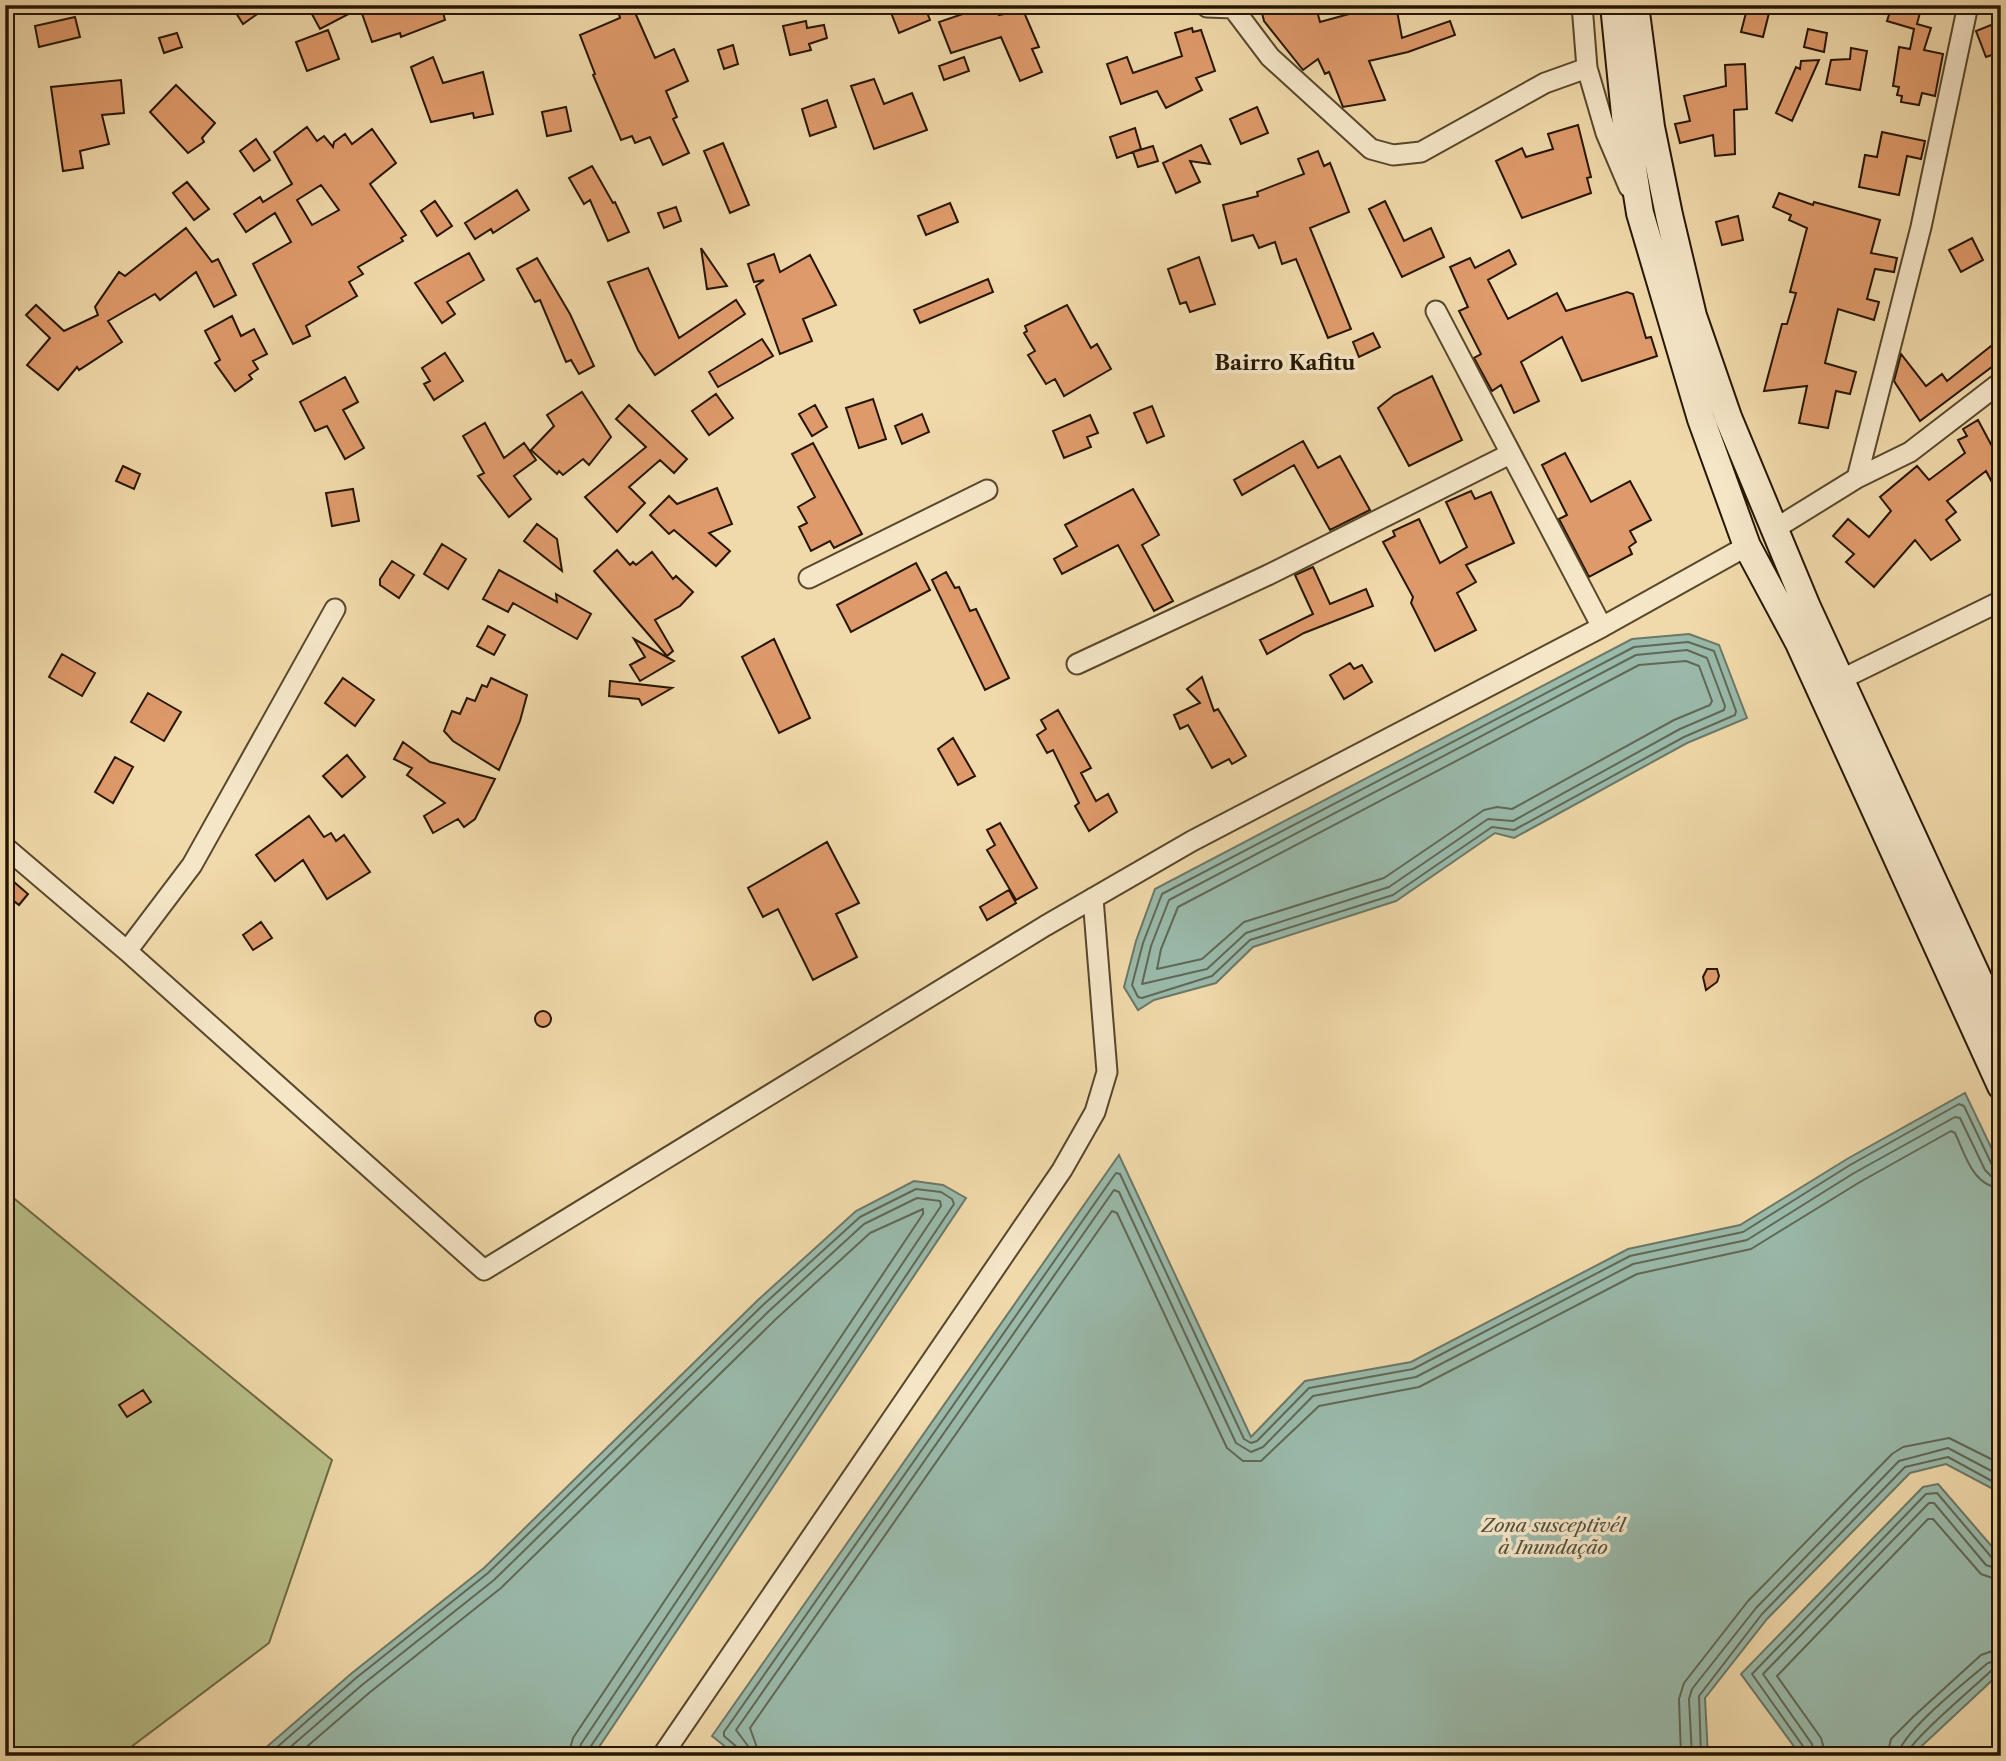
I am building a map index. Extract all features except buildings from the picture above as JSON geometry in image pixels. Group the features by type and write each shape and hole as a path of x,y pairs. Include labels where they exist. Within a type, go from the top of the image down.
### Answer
{"main road":[{"path":"1614,5 1626,125 1640,213 1701,419 1747,546 1799,643 2001,1086"},
{"path":"1635,5 1651,127 1693,316 1728,418 1773,530 2001,1028"},
{"path":"1747,546 1773,530"}],"street":[{"path":"1582,5 1587,68 1606,133 1640,213"},
{"path":"1857,478 1921,227 1968,5"},
{"path":"1207,7 1233,8 1270,57 1371,149 1394,155 1420,152 1545,83 1587,68"},
{"path":"1436,311 1602,627"},
{"path":"1773,530 1857,478 1910,452 2001,382"},
{"path":"1077,664 1268,575 1510,454"},
{"path":"810,578 987,490"},
{"path":"5,847 127,951 484,1269 1093,898 1192,841 1602,627 1747,546"},
{"path":"1842,679 2001,601"},
{"path":"127,951 192,865 335,609"},
{"path":"662,1756 1054,1182 1095,1112 1107,1072 1093,898"}],"green space":[{"path":"5,1191 332,1460 269,1643 123,1753 111,1756 5,1756"}],"water":[{"path":"1689,634 1719,645 1747,718 1687,743 1514,838 1495,833 1396,901 1253,947 1216,983 1154,1000 1138,1010 1124,987 1136,941 1155,889 1632,639"},
{"name":"Zona susceptivél à Inundação","path":"1965,1093 2001,1168 2001,1497 1997,1491 1946,1464 1910,1473 1767,1619 1705,1698 1708,1756 737,1756 712,1736 1119,1155 1251,1437 1305,1381 1411,1362 1628,1249 1740,1225 1847,1159"},
{"path":"914,1181 943,1185 966,1198 593,1756 256,1756 352,1673 484,1568 758,1300 856,1211"},
{"path":"1938,1484 2001,1557 2001,1672 1911,1756 1801,1756 1741,1674 1923,1487"}],"district":[{"name":"Bairro Kafitu","path":"1285,363"}]}
